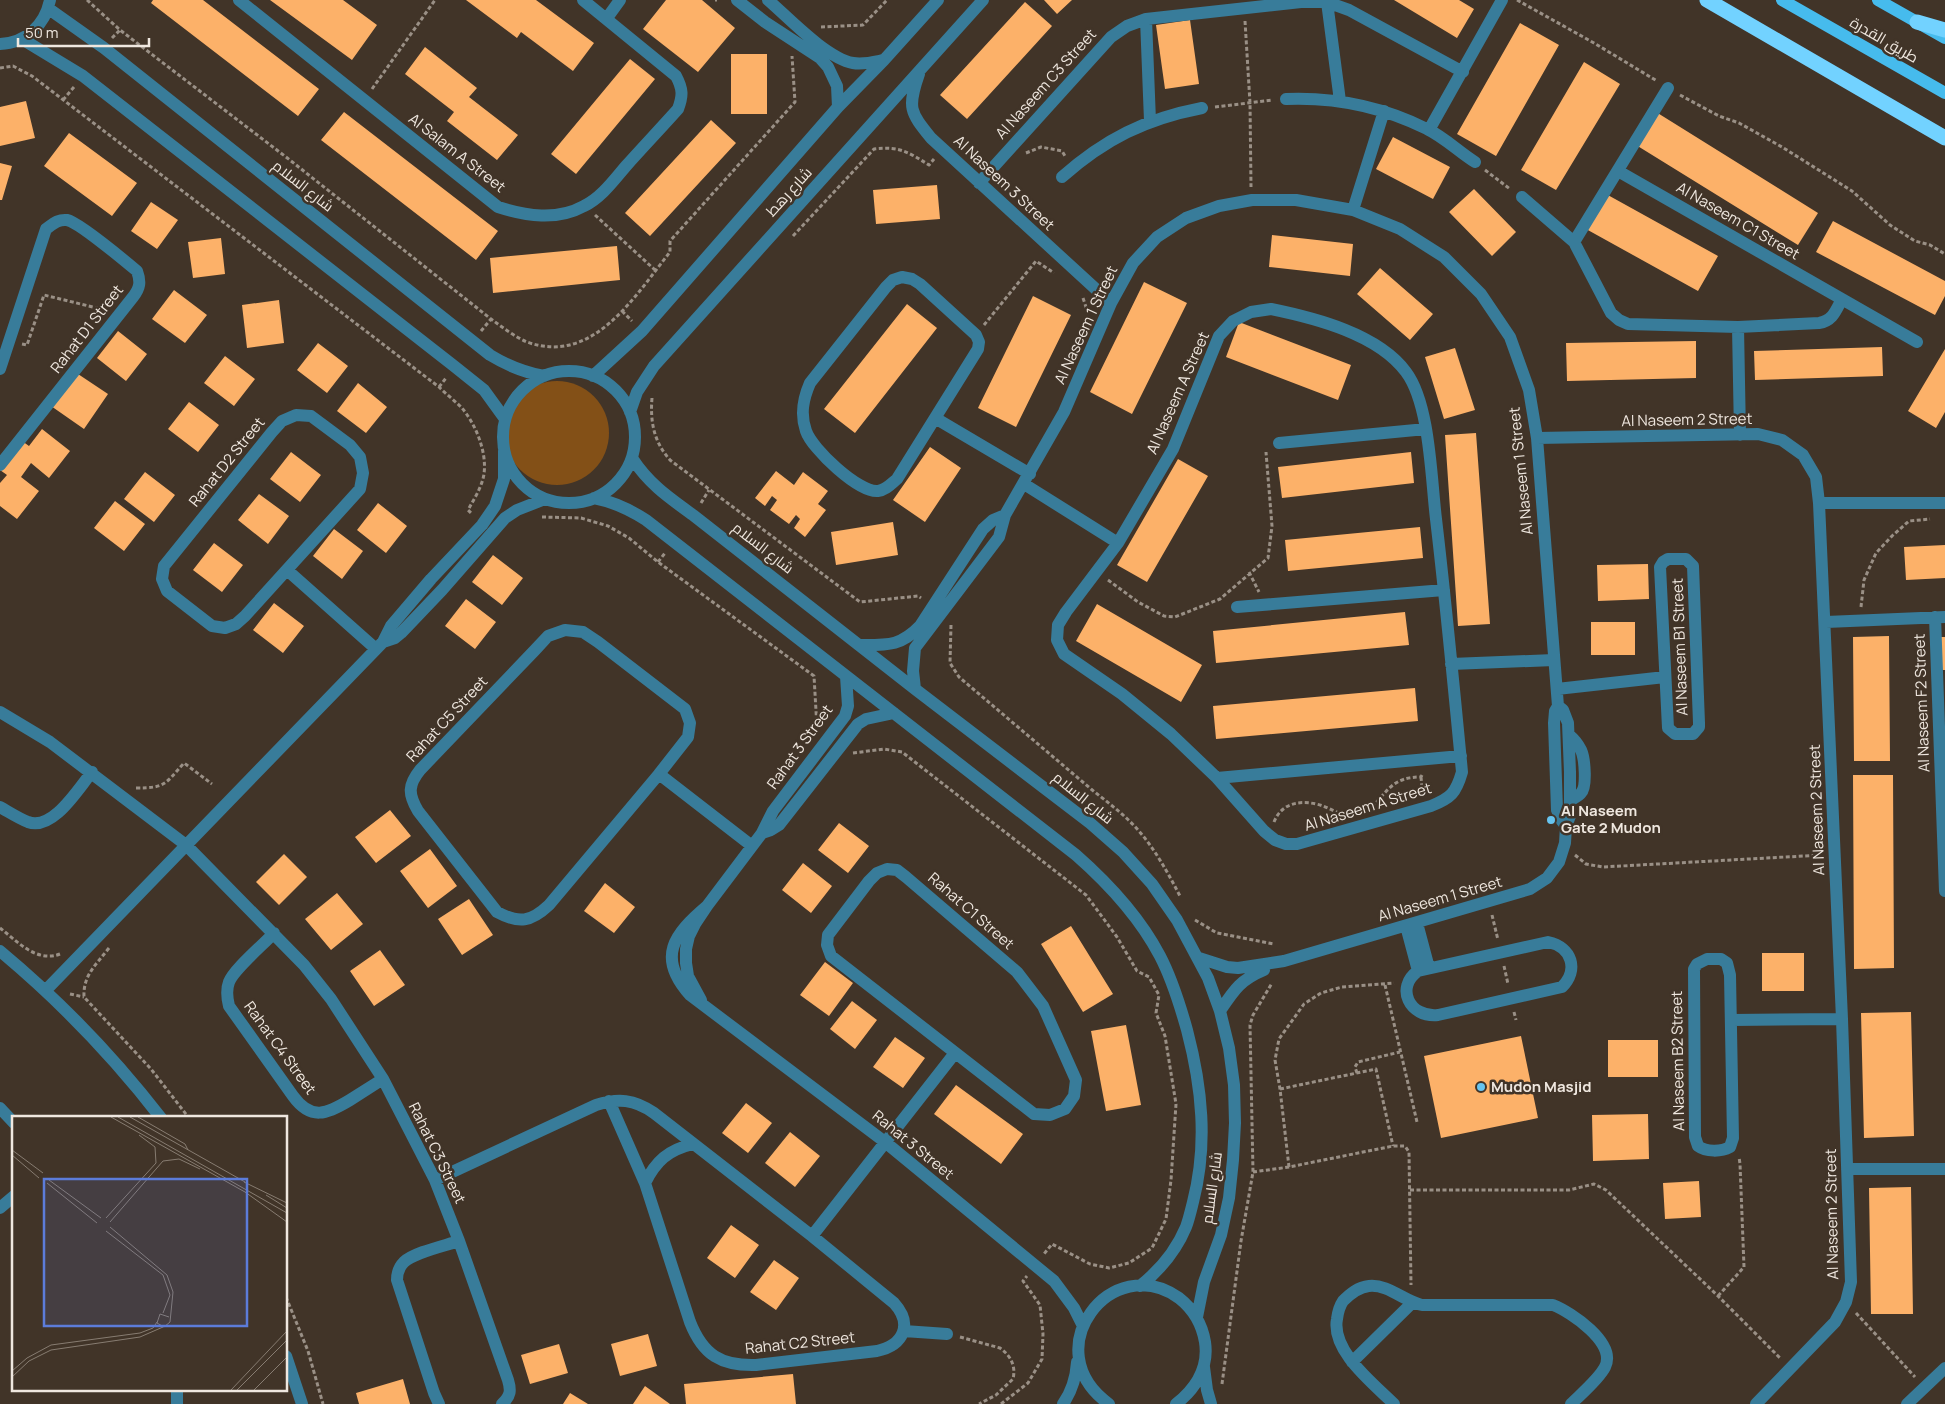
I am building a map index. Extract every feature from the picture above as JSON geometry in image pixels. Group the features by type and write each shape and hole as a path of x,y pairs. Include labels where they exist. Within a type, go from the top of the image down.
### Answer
{"highway":[{"path":"1707,0 1945,138"},
{"path":"1917,22 1945,30"}],"main road":[{"name":"طريق القدرة","path":"1782,0 1945,93"},
{"path":"1878,0 1945,38"}],"street":[{"name":"Al Salam A Street","path":"239,0 498,207 520,215 542,216 565,214 586,206 602,192 678,109 682,98 682,87 676,76 583,0"},
{"path":"607,18 620,0"},
{"path":"768,0 840,59 854,64 884,60"},
{"name":"شارع رهط","path":"593,376 642,331 838,107 884,60 938,0"},
{"name":"شارع رهط","path":"630,412 637,392 654,366 983,0"},
{"path":"1429,130 1502,0"},
{"path":"739,1 765,22 820,58 828,67 837,86 838,107"},
{"name":"Al Naseem C3 Street","path":"979,183 1110,37 1127,26 1146,19 1300,2 1327,2"},
{"path":"1340,101 1327,2 1349,10 1463,72"},
{"path":"0,44 13,43 22,39 38,26 50,4"},
{"name":"شارع السلام","path":"50,4 490,354 508,366 544,376"},
{"path":"1146,19 1150,121"},
{"path":"22,39 83,76 454,366 484,390 505,419"},
{"name":"Al Naseem 3 Street","path":"920,70 911,104 915,118 942,149 1111,303"},
{"path":"1574,242 1668,88"},
{"path":"1286,99 1313,98 1340,101 1384,111 1429,130 1475,162"},
{"path":"1067,173 1103,144 1126,131 1176,113 1202,108"},
{"path":"1353,210 1384,111"},
{"name":"Al Naseem C1 Street","path":"1618,171 1917,342"},
{"path":"1522,197 1574,242 1611,313 1619,320 1628,324 1738,326 1825,322 1833,316 1842,299"},
{"name":"Al Naseem 1 Street","path":"916,689 913,671 916,648 999,537 1005,515 1064,412 1111,303 1133,263 1157,237 1186,218 1219,206 1252,200 1296,200 1353,210 1400,229 1444,257 1481,294 1510,337 1529,390 1537,438 1557,689 1558,706 1554,717 1557,810 1566,826"},
{"name":"Rahat D1 Street","path":"0,369 4,339 46,229 56,221 68,220 79,226 136,271 140,280 139,289 0,465"},
{"path":"902,277 912,279 976,335 979,342 978,349 897,479 889,487 878,491 866,490 856,484 815,448 806,433 802,416 803,399 810,383 893,280 902,277"},
{"name":"Al Naseem A Street","path":"1271,309 1292,313 1356,334 1384,349 1406,372 1421,400 1426,429 1461,756 1462,772 1460,780 1457,788 1446,800 1431,806 1310,842 1292,844 1275,840 1264,832 1217,778 1157,723 1122,694 1064,654 1057,640 1058,625 1118,543 1173,450 1219,336 1233,321 1251,312 1271,309"},
{"path":"1738,326 1740,435"},
{"path":"46,990 380,645 391,626 431,579 482,525 495,506 504,479 502,435 505,419 513,401 527,386 544,376 560,372 577,372 593,376 609,384 621,397 630,412 634,427 635,442 632,458 623,475 610,489 594,498 578,502 561,503 531,491 518,480 509,466 504,451"},
{"name":"Rahat D2 Street","path":"296,415 311,416 350,445 360,457 363,473 360,489 350,502 287,570 236,624 225,628 212,626 177,600 167,591 162,579 164,566 282,420 296,415"},
{"path":"935,418 1027,479 1118,543"},
{"path":"1279,443 1426,429"},
{"name":"Al Naseem 2 Street","path":"1537,438 1758,434 1782,440 1803,455 1816,477 1826,622 1851,1282 1846,1302 1836,1322 1756,1404"},
{"name":"شارع السلام","path":"632,458 641,472 663,493 1090,823 1122,852 1152,884 1177,920 1199,958 1220,1011 1229,1048 1234,1085 1234,1160 1229,1198 1221,1234 1204,1282 1197,1317"},
{"path":"380,645 396,638 442,590 505,518 524,506 545,498"},
{"name":"شارع السلام","path":"594,498 630,509 646,520 1068,849 1109,884 1137,918 1160,955 1177,996 1198,1076 1202,1114 1202,1153 1196,1191 1186,1226 1174,1250 1164,1264 1140,1286"},
{"path":"1819,503 1945,503"},
{"name":"Al Naseem 1 Street","path":"862,645 891,645 902,641 912,634 920,626 983,529 993,520 1005,515"},
{"path":"970,547 984,558"},
{"name":"Al Naseem B1 Street","path":"1668,559 1686,559 1692,566 1694,589 1699,727 1693,734 1675,734 1668,728 1665,677 1660,567 1668,559"},
{"path":"287,570 380,645"},
{"path":"431,579 442,590"},
{"path":"947,584 958,591"},
{"path":"1237,608 1444,590"},
{"name":"Al Naseem F2 Street","path":"1826,622 1940,617 1945,891"},
{"name":"Rahat C5 Street","path":"565,630 583,632 685,708 690,722 688,737 659,774 549,905 538,915 524,920 509,918 497,912 418,811 412,802 410,790 413,779 420,770 548,636 565,630"},
{"path":"1451,664 1554,660"},
{"name":"Rahat 3 Street","path":"846,676 848,706 845,716 772,811 762,833 706,906 678,933 672,950 672,966 678,982 690,995 885,1142 1029,1268 1054,1281 1074,1308 1083,1326"},
{"name":"Al Naseem B1 Street","path":"1557,689 1665,677"},
{"name":"Al Naseem 1 Street","path":"1220,1011 1235,988 1243,980 1284,962 1530,889 1547,878 1559,862 1565,843 1566,826 1570,816 1569,734 1567,716 1558,706"},
{"path":"0,712 50,742 92,772 186,845 304,965 331,999 383,1080"},
{"name":"Rahat 3 Street","path":"762,833 779,825 858,724 866,719 894,713"},
{"path":"1569,734 1578,744 1583,755 1585,782 1580,795 1571,800"},
{"path":"820,750 831,758"},
{"name":"Al Naseem A Street","path":"1217,778 1461,756"},
{"path":"1555,758 1570,758"},
{"path":"0,807 29,822 41,823 52,819 92,772"},
{"path":"659,774 752,846"},
{"path":"791,787 802,796"},
{"name":"Rahat C1 Street","path":"887,869 897,870 1017,972 1039,1000 1052,1024 1076,1080 1074,1096 1065,1109 1050,1115 1034,1114 955,1053 831,956 827,945 828,935 877,873 887,869"},
{"path":"1412,924 1424,969"},
{"name":"Rahat C4 Street","path":"274,933 236,971 229,982 226,994 229,1006 300,1107 312,1113 325,1113 337,1108 383,1080"},
{"path":"1548,942 1563,948 1570,961 1572,970 1569,980 1562,987 1553,990 1427,1016 1417,1012 1410,1004 1407,984 1411,976 1424,969 1548,942"},
{"path":"0,951 46,990 106,1051 159,1116"},
{"name":"Al Naseem 1 Street","path":"1199,958 1227,967 1238,968 1284,962"},
{"name":"Al Naseem B2 Street","path":"1721,959 1730,968 1732,1020 1732,1143 1726,1149 1707,1150 1698,1146 1696,1142 1693,975 1696,964 1702,960 1721,959"},
{"path":"1732,1020 1842,1019"},
{"path":"812,1236 955,1053"},
{"name":"Rahat C3 Street","path":"383,1080 435,1180 459,1241 508,1380 511,1390 509,1402"},
{"path":"435,1180 596,1105 621,1099 633,1101 644,1106 812,1236 894,1303 901,1311 904,1320 904,1331 947,1334"},
{"name":"Rahat C2 Street","path":"609,1101 644,1183 696,1338 707,1352 722,1361 738,1366 756,1365 889,1349 898,1342 904,1331"},
{"path":"0,1108 12,1120"},
{"path":"644,1183 656,1163 664,1156 673,1150 693,1144"},
{"path":"1847,1168 1945,1169"},
{"path":"0,1208 12,1198"},
{"path":"439,1404 396,1280 398,1271 403,1263 411,1257 459,1241"},
{"path":"1063,1404 1076,1377 1078,1341 1083,1326 1091,1312 1100,1301 1119,1291 1140,1286 1157,1288 1172,1294 1186,1304 1197,1317 1204,1332 1206,1349 1204,1366 1211,1404"},
{"path":"1394,1404 1352,1362 1342,1346 1336,1325 1339,1306 1351,1292 1369,1286 1388,1289 1412,1303 1431,1306 1552,1305 1566,1310 1601,1340 1606,1348 1608,1358 1605,1367 1571,1404"},
{"path":"1352,1362 1412,1303"},
{"path":"1078,1357 1084,1378 1096,1395 1109,1404"},
{"path":"288,1362 302,1404"},
{"path":"1176,1404 1189,1394 1198,1381 1204,1366"},
{"path":"1907,1404 1945,1368"}],"path":[{"path":"364,100 435,0"},
{"path":"801,28 863,24 887,0"},
{"path":"1518,0 1668,88 1719,116 1739,123 1782,147 1852,191 1890,225 1915,241 1930,245 1945,254"},
{"path":"1245,8 1250,103 1252,200"},
{"path":"0,68 13,66 32,76 439,387 462,408 472,422 484,457 484,475 468,510 482,525"},
{"path":"1202,108 1286,99"},
{"path":"1013,145 1027,154 1041,147 1062,151 1067,173"},
{"path":"788,242 874,149 890,147 905,150 929,165 942,149"},
{"path":"1475,162 1522,197"},
{"path":"586,206 656,270"},
{"path":"976,335 1036,261 1060,277"},
{"path":"4,339 27,345 44,295 120,314"},
{"path":"1081,295 1089,313 1088,320"},
{"path":"654,392 651,410 652,427 658,444 670,460 860,602 918,596"},
{"path":"1097,572 1138,602 1164,616 1175,616 1220,599 1249,572 1268,558 1272,526 1266,445 1279,443"},
{"path":"537,517 582,518 608,526 629,538 658,562 814,676 818,730 812,744 820,750"},
{"path":"1860,620 1864,580 1876,553 1909,521 1936,519"},
{"path":"1249,572 1257,584 1261,596 1260,606"},
{"path":"951,622 950,663 959,677 1112,805 1138,830 1162,863 1183,901"},
{"path":"831,758 835,761 849,753 884,749 902,752 1086,896 1117,937 1137,971 1149,977 1159,995 1156,1013 1164,1036 1176,1104 1171,1180 1166,1219 1152,1248 1129,1264 1109,1268 1090,1264 1052,1244 1029,1268 1029,1274 1023,1281 1040,1305 1044,1334 1042,1359 1028,1383 1001,1404"},
{"path":"1368,812 1396,782 1408,777 1421,777 1430,759"},
{"path":"113,788 155,788 164,785 184,764 212,784"},
{"path":"1275,840 1274,824 1277,813 1286,806 1300,802 1318,804 1335,813 1351,815"},
{"path":"1565,843 1571,852 1586,864 1603,867 1835,854"},
{"path":"1192,917 1199,924 1217,932 1274,944"},
{"path":"1385,984 1417,1122"},
{"path":"1289,1167 1275,1060 1279,1039 1304,1004 1321,993 1342,988 1407,984"},
{"path":"99,1012 151,1069 186,1116"},
{"path":"1357,1073 1355,1067 1358,1062 1400,1052"},
{"path":"1280,1089 1376,1069 1393,1146"},
{"path":"1718,1296 1744,1267 1740,1164 1737,1151 1732,1143"},
{"path":"1253,1172 1289,1167 1393,1146 1405,1146 1409,1152 1412,1303"},
{"path":"1410,1190 1569,1190 1594,1184 1606,1190 1718,1296 1791,1369"},
{"path":"1846,1302 1924,1387"},
{"path":"288,1303 308,1351 323,1404"},
{"path":"947,1334 1000,1348 1013,1362 1013,1379 996,1396 979,1404"}],"shaded area":[{"path":"557,381 577,385 594,396 605,413 609,433 605,453 594,470 577,481 557,485 537,481 520,470 509,453 505,433 509,413 520,396 537,385"}],"building":[{"path":"153,0 203,0 319,89 298,116 151,3"},
{"path":"270,0 343,0 377,25 352,60"},
{"path":"466,0 536,0 594,43 573,71 521,32 517,38"},
{"path":"666,0 702,0 735,28 698,72 643,29"},
{"path":"1044,0 1072,0 1057,14"},
{"path":"1394,0 1459,0 1474,9 1457,38"},
{"path":"1025,2 1052,26 967,119 940,95"},
{"path":"1190,20 1199,84 1165,89 1156,25"},
{"path":"1520,23 1559,45 1496,156 1457,134"},
{"path":"425,47 477,88 469,97 518,135 497,160 447,121 454,112 405,74"},
{"path":"731,54 767,54 767,114 731,114"},
{"path":"630,59 655,79 576,174 551,154"},
{"path":"1584,62 1620,84 1556,190 1521,170"},
{"path":"26,101 35,138 0,146 0,107"},
{"path":"344,112 498,231 476,260 321,140"},
{"path":"1656,112 1818,213 1798,245 1636,145"},
{"path":"711,120 736,143 650,236 625,213"},
{"path":"69,133 137,183 112,216 44,166"},
{"path":"1393,137 1450,167 1433,199 1376,169"},
{"path":"0,163 12,166 2,200 0,200"},
{"path":"937,185 940,219 876,224 873,190"},
{"path":"1474,189 1516,232 1492,256 1449,212"},
{"path":"1606,194 1718,256 1698,291 1586,229"},
{"path":"151,202 178,220 157,249 131,231"},
{"path":"1833,221 1945,281 1945,296 1935,315 1816,252"},
{"path":"1272,235 1353,244 1350,276 1269,267"},
{"path":"221,238 225,274 193,278 188,242"},
{"path":"617,246 620,280 493,293 490,258"},
{"path":"1380,268 1433,314 1410,340 1357,294"},
{"path":"1144,282 1187,303 1132,414 1090,392"},
{"path":"174,290 207,315 185,343 152,319"},
{"path":"1033,296 1071,315 1016,427 978,408"},
{"path":"279,300 284,343 247,348 242,305"},
{"path":"907,304 937,328 855,433 824,409"},
{"path":"1239,322 1351,365 1338,400 1226,357"},
{"path":"118,331 147,354 126,381 97,358"},
{"path":"1696,341 1696,378 1567,381 1566,343"},
{"path":"318,343 348,366 327,393 297,370"},
{"path":"1882,347 1883,376 1755,380 1754,351"},
{"path":"1455,348 1475,410 1444,419 1425,357"},
{"path":"1945,349 1945,412 1936,428 1908,411"},
{"path":"225,356 255,379 234,406 204,383"},
{"path":"75,372 108,394 84,429 51,406"},
{"path":"358,383 387,407 366,433 337,411"},
{"path":"189,402 219,425 198,452 168,429"},
{"path":"42,429 70,451 49,478 31,463 21,477 39,491 17,519 0,506 0,483 7,475 0,470 22,441 29,446"},
{"path":"1476,433 1490,624 1458,626 1445,435"},
{"path":"930,447 961,468 925,522 893,500"},
{"path":"291,452 321,475 300,502 270,479"},
{"path":"1411,452 1414,483 1282,498 1278,467"},
{"path":"1178,459 1208,476 1147,582 1117,565"},
{"path":"776,471 794,485 803,472 828,491 818,504 826,510 805,537 794,528 800,519 796,515 789,524 770,510 777,500 772,496 765,506 755,498"},
{"path":"145,472 175,495 154,522 124,499"},
{"path":"259,494 289,516 268,544 238,520"},
{"path":"115,501 145,524 124,551 94,528"},
{"path":"378,503 407,526 386,553 357,530"},
{"path":"893,522 898,555 836,565 831,532"},
{"path":"1420,527 1423,558 1288,571 1285,540"},
{"path":"334,529 363,551 342,579 313,556"},
{"path":"214,543 243,565 222,592 193,570"},
{"path":"1945,545 1945,578 1906,580 1904,547"},
{"path":"493,555 523,578 502,605 472,582"},
{"path":"1648,564 1649,599 1598,601 1597,565"},
{"path":"466,599 496,622 475,649 445,626"},
{"path":"274,603 304,626 283,653 253,630"},
{"path":"1097,604 1202,665 1181,702 1076,641"},
{"path":"1405,612 1409,645 1216,663 1213,631"},
{"path":"1591,622 1635,622 1635,655 1591,655"},
{"path":"1889,636 1890,761 1854,761 1853,637"},
{"path":"1938,637 1945,637 1945,670 1939,670"},
{"path":"1415,688 1418,721 1216,739 1213,706"},
{"path":"1853,775 1893,775 1894,968 1854,969"},
{"path":"390,810 411,836 376,863 355,837"},
{"path":"839,823 869,846 848,873 818,850"},
{"path":"430,849 457,886 428,908 400,871"},
{"path":"284,854 307,877 279,905 256,882"},
{"path":"803,863 832,886 811,913 782,890"},
{"path":"605,883 635,907 614,933 584,911"},
{"path":"337,893 363,924 331,950 305,919"},
{"path":"469,899 493,935 462,955 438,919"},
{"path":"1071,926 1113,994 1083,1012 1041,944"},
{"path":"380,950 405,985 374,1006 350,971"},
{"path":"1762,953 1804,953 1804,991 1762,991"},
{"path":"825,962 853,983 829,1016 800,995"},
{"path":"852,1001 877,1020 855,1049 830,1029"},
{"path":"1911,1012 1914,1136 1864,1138 1861,1013"},
{"path":"1126,1025 1141,1105 1106,1111 1091,1031"},
{"name":"Mudon Masjid","path":"1521,1036 1538,1118 1441,1138 1424,1056"},
{"path":"895,1037 925,1058 903,1088 873,1067"},
{"path":"1608,1040 1658,1040 1658,1077 1608,1077"},
{"path":"956,1085 1023,1134 1001,1164 934,1114"},
{"path":"746,1103 772,1123 748,1153 722,1133"},
{"path":"1648,1114 1649,1159 1593,1161 1592,1115"},
{"path":"790,1132 820,1156 795,1187 765,1163"},
{"path":"1699,1181 1701,1217 1665,1219 1663,1183"},
{"path":"1911,1187 1913,1314 1871,1314 1869,1188"},
{"path":"731,1225 759,1245 735,1278 707,1258"},
{"path":"774,1260 799,1278 776,1310 750,1292"},
{"path":"648,1334 657,1366 620,1376 611,1344"},
{"path":"559,1344 568,1373 530,1384 521,1355"},
{"path":"793,1374 796,1404 686,1404 684,1384"},
{"path":"403,1379 410,1404 359,1404 356,1393"},
{"path":"645,1386 670,1404 633,1404"},
{"path":"570,1393 588,1404 563,1404"}],"place":[{"name":"Al Naseem Gate 2 Mudon","path":"1551,820"},
{"name":"Mudon Masjid","path":"1481,1087"}]}
